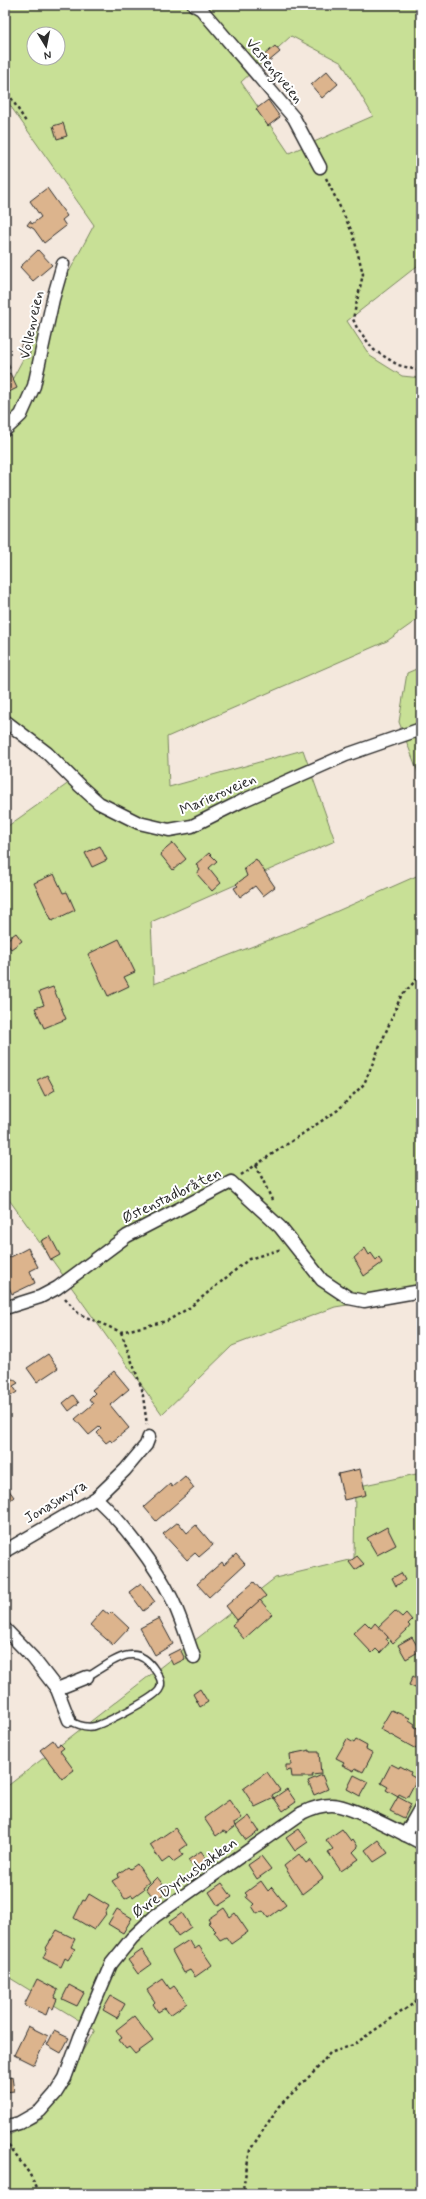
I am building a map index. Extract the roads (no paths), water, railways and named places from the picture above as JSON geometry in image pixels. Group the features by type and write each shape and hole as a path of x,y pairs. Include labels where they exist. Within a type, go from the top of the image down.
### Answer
{"street":[{"name":"Vestengveien","path":"194,5 201,10 294,118 320,167"},
{"name":"Vollenveien","path":"5,430 21,415 34,386 53,299 63,264"},
{"name":"Marieroveien","path":"5,721 47,753 99,803 139,823 169,830 192,826 242,801 346,755 421,729"},
{"name":"Østenstadbråten","path":"5,1308 57,1288 127,1236 231,1182 280,1227 322,1280 349,1298 364,1301 421,1291"},
{"name":"Jonasmyra","path":"5,1551 96,1498 125,1470 146,1445 149,1437"},
{"path":"96,1498 138,1546 158,1575 171,1598 194,1657"},
{"path":"5,1629 33,1658 57,1689 69,1720"},
{"path":"57,1689 87,1677"},
{"name":"Øvre Dyrhusbakken","path":"5,2127 19,2123 40,2112 55,2094 65,2078 111,1964 132,1938 155,1916 302,1813 318,1806 334,1805 362,1815 421,1843"},
{"path":"405,1835 421,1807"}],"lane":[{"path":"69,1720 79,1726 94,1726 153,1697 160,1688 161,1679 151,1664 140,1656 127,1654 87,1677"}]}
